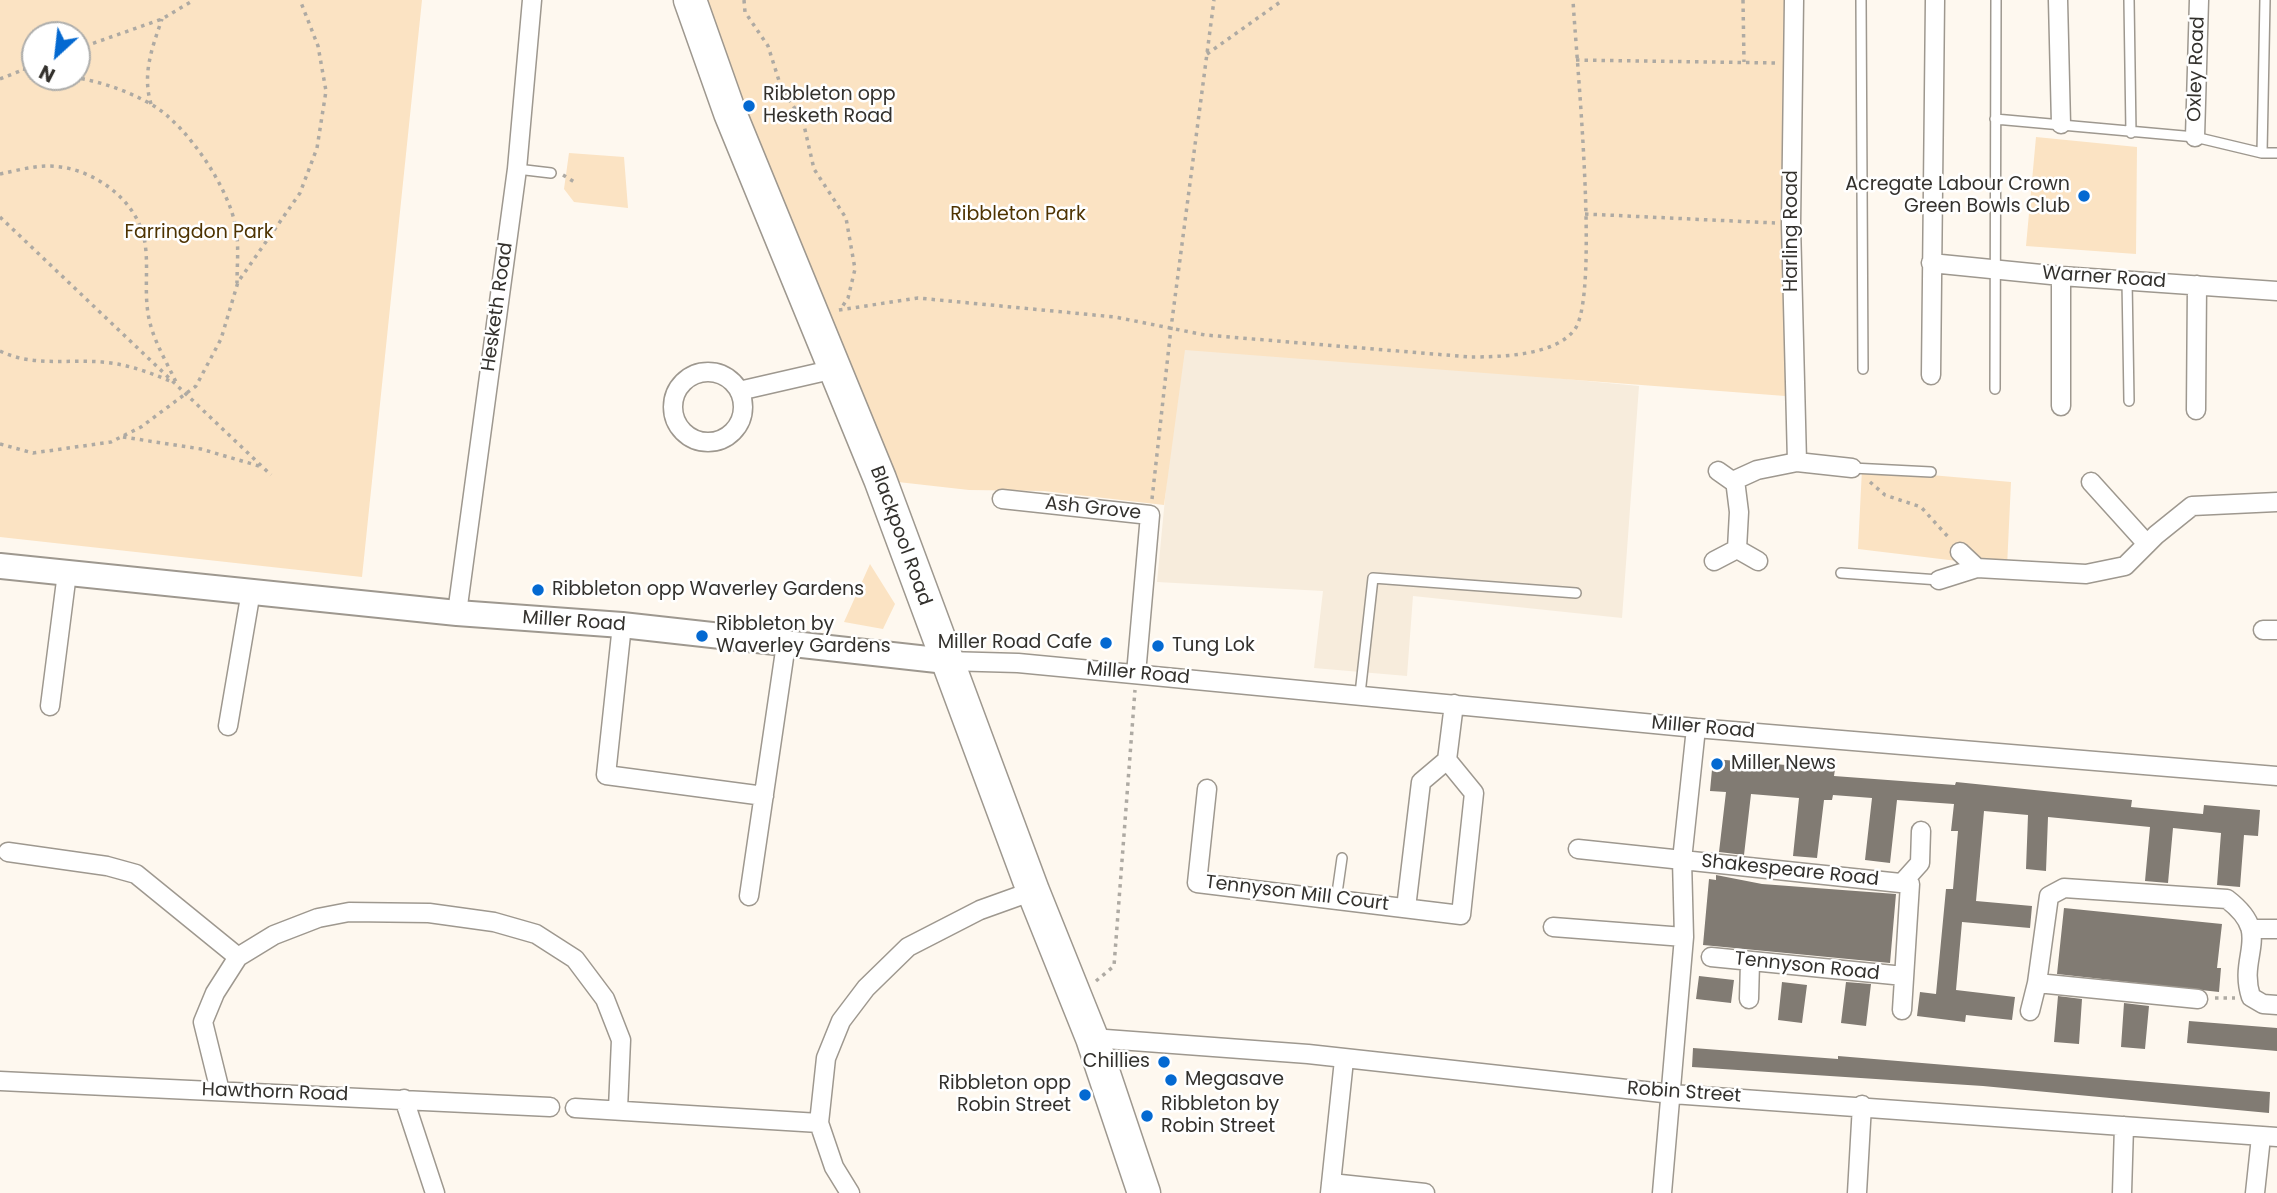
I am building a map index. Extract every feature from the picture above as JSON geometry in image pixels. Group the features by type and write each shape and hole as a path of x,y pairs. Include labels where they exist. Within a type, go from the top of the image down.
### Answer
{"highway":[{"name":"Blackpool Road","path":"690,0 730,113 880,478 1033,891 1074,999 1092,1038 1144,1193"}],"street":[{"name":"Hesketh Road","path":"457,613 517,169 532,0"},
{"name":"Harling Road","path":"1794,0 1791,224 1797,463"},
{"path":"1931,375 1935,0"},
{"path":"2058,0 2061,124"},
{"name":"Oxley Road","path":"2195,138 2199,0"},
{"name":"Warner Road","path":"1931,263 2062,276 2277,291"},
{"path":"2061,406 2062,276"},
{"path":"2196,410 2197,285"},
{"path":"739,391 835,369"},
{"path":"1734,483 1743,475 1797,463 1852,468"},
{"path":"1718,471 1734,483 1739,512 1737,549"},
{"path":"2091,482 2147,544"},
{"name":"Ash Grove","path":"1002,499 1150,515 1136,674"},
{"path":"1939,580 1977,568 2086,573 2125,566 2192,506 2277,502"},
{"path":"1737,549 1758,561"},
{"path":"1714,561 1737,549"},
{"path":"1961,552 1977,568"},
{"name":"Miller Road","path":"0,566 457,613 622,625 946,661 1018,663 1696,727 2277,776"},
{"path":"50,706 67,573"},
{"path":"228,726 251,591"},
{"path":"622,625 606,775 764,796"},
{"path":"749,896 786,643"},
{"path":"1447,760 1454,704"},
{"path":"1662,1193 1684,937 1682,860 1696,727"},
{"name":"Tennyson Mill Court","path":"1207,789 1197,883 1461,915 1474,793 1447,760 1421,782 1406,908"},
{"path":"1902,883 1920,863 1921,831"},
{"name":"Shakespeare Road","path":"1578,849 1910,884 1904,976"},
{"path":"8,852 107,866 136,874 238,957"},
{"path":"2030,1011 2037,983 2049,895 2064,888 2227,899 2243,911 2253,929 2247,985 2251,997 2263,1004 2277,1005"},
{"path":"850,1193 834,1167 819,1123 826,1058 841,1021 866,988 908,947 979,910 1033,891"},
{"path":"220,1091 203,1022 215,993 238,957 274,935 318,918 349,912 429,914 494,922 536,934 575,959 605,999 621,1040 618,1109"},
{"path":"1553,927 1684,937"},
{"path":"2253,929 2277,929"},
{"name":"Tennyson Road","path":"1711,957 1904,976"},
{"path":"1749,999 1751,962"},
{"path":"1902,1010 1904,976"},
{"path":"2037,983 2198,999"},
{"name":"Robin Street","path":"1092,1038 1262,1050 1672,1094 1862,1105 2269,1137"},
{"path":"1344,1060 1330,1188 1425,1193"},
{"name":"Hawthorn Road","path":"0,1081 550,1107"},
{"path":"404,1099 435,1193"},
{"path":"1857,1193 1862,1105"},
{"path":"575,1108 819,1123"},
{"path":"2122,1193 2124,1126"},
{"path":"2255,1193 2269,1137"}],"lane":[{"path":"1861,0 1863,369"},
{"path":"1995,389 1996,0"},
{"path":"2129,0 2131,133"},
{"path":"2262,153 2265,0"},
{"path":"1995,119 2195,138 2262,153 2277,153"},
{"path":"517,169 551,173"},
{"path":"2127,280 2129,401"},
{"path":"1852,468 1931,472"},
{"path":"1841,573 1939,580"},
{"path":"1360,694 1373,578 1576,593"},
{"path":"1336,900 1342,858"}],"path":[{"path":"91,45 162,19 194,0"},
{"path":"0,444 33,453 56,452 111,442 188,394 196,386 220,339 237,285 300,193 317,148 326,91 318,46 300,0"},
{"path":"744,0 745,12 768,46 781,87 803,121 814,169 846,218 855,269 848,298 840,310"},
{"path":"1150,515 1171,328 1214,0"},
{"path":"1207,54 1283,0"},
{"path":"832,309 918,298 1037,307 1233,337 1470,356 1511,357 1561,342 1575,330 1583,310 1585,214 1573,0"},
{"path":"1743,0 1744,62"},
{"path":"151,104 146,86 147,72 162,19"},
{"path":"1576,60 1793,63"},
{"path":"0,79 21,69"},
{"path":"91,82 127,92 151,104 184,133 216,177 236,228 237,285"},
{"path":"0,174 46,166 68,168 99,180 115,192 135,215 145,240 145,287 150,325 177,384"},
{"path":"1585,214 1791,224"},
{"path":"0,217 271,475"},
{"path":"0,351 34,362 103,362 143,370 177,384"},
{"path":"121,437 201,449 263,467"},
{"path":"1852,468 1885,495 1922,506 1961,552"},
{"path":"1074,999 1114,966 1136,674"},
{"path":"2198,999 2251,997"}],"shaded area":[{"path":"1180,342 1639,386 1622,618 1413,596 1407,676 1314,668 1323,591 1157,582"}],"green space":[{"name":"Farringdon Park","path":"0,0 422,0 362,577 0,537"},
{"name":"Ribbleton Park","path":"701,0 1787,0 1785,396 1185,350 1164,505 1044,491 969,490 898,482"},
{"name":"Acregate Labour Crown Green Bowls Club","path":"2036,137 2137,147 2136,254 2026,246"},
{"path":"569,153 624,157 628,208 574,202 564,189"},
{"path":"1862,469 2011,482 2007,567 1858,549"},
{"path":"870,564 895,604 883,629 844,622"}],"building":[{"path":"1713,759 1835,769 1834,776 1955,785 1956,782 2132,800 2131,807 2203,814 2204,805 2260,810 2258,836 2244,835 2240,887 2217,885 2221,833 2173,828 2168,883 2145,881 2150,827 2048,817 2046,871 2026,869 2028,815 1984,811 1976,901 2032,906 2030,928 1962,922 1956,990 2015,997 2012,1020 1966,1015 1965,1022 1917,1016 1920,992 1936,994 1946,889 1953,889 1958,831 1951,831 1954,804 1897,800 1890,863 1865,860 1872,798 1833,795 1832,800 1824,800 1817,858 1793,856 1799,798 1751,794 1744,855 1719,852 1726,792 1710,791"},
{"path":"1716,875 1762,884 1896,894 1890,963 1703,945 1709,879 1716,880"},
{"path":"2064,908 2222,924 2217,968 2221,968 2219,992 2057,974"},
{"path":"1699,976 1734,980 1731,1003 1696,999"},
{"path":"1782,982 1807,985 1802,1023 1778,1020"},
{"path":"1846,982 1871,984 1866,1026 1841,1023"},
{"path":"2058,996 2082,999 2079,1044 2054,1042"},
{"path":"2124,1003 2149,1006 2145,1049 2121,1047"},
{"path":"2189,1021 2277,1028 2277,1051 2187,1043"},
{"path":"1693,1048 1838,1059 1838,1056 2270,1092 2269,1113 1983,1086 1692,1067"}],"place":[{"name":"Ribbleton opp Hesketh Road","path":"749,106"},
{"name":"Acregate Labour Crown Green Bowls Club","path":"2084,196"},
{"name":"Ribbleton opp Waverley Gardens","path":"538,590"},
{"name":"Ribbleton by Waverley Gardens","path":"702,636"},
{"name":"Miller Road Cafe","path":"1106,643"},
{"name":"Tung Lok","path":"1158,646"},
{"name":"Miller News","path":"1717,764"},
{"name":"Chillies","path":"1164,1062"},
{"name":"Megasave","path":"1171,1080"},
{"name":"Ribbleton opp Robin Street","path":"1085,1095"},
{"name":"Ribbleton by Robin Street","path":"1147,1116"}]}
